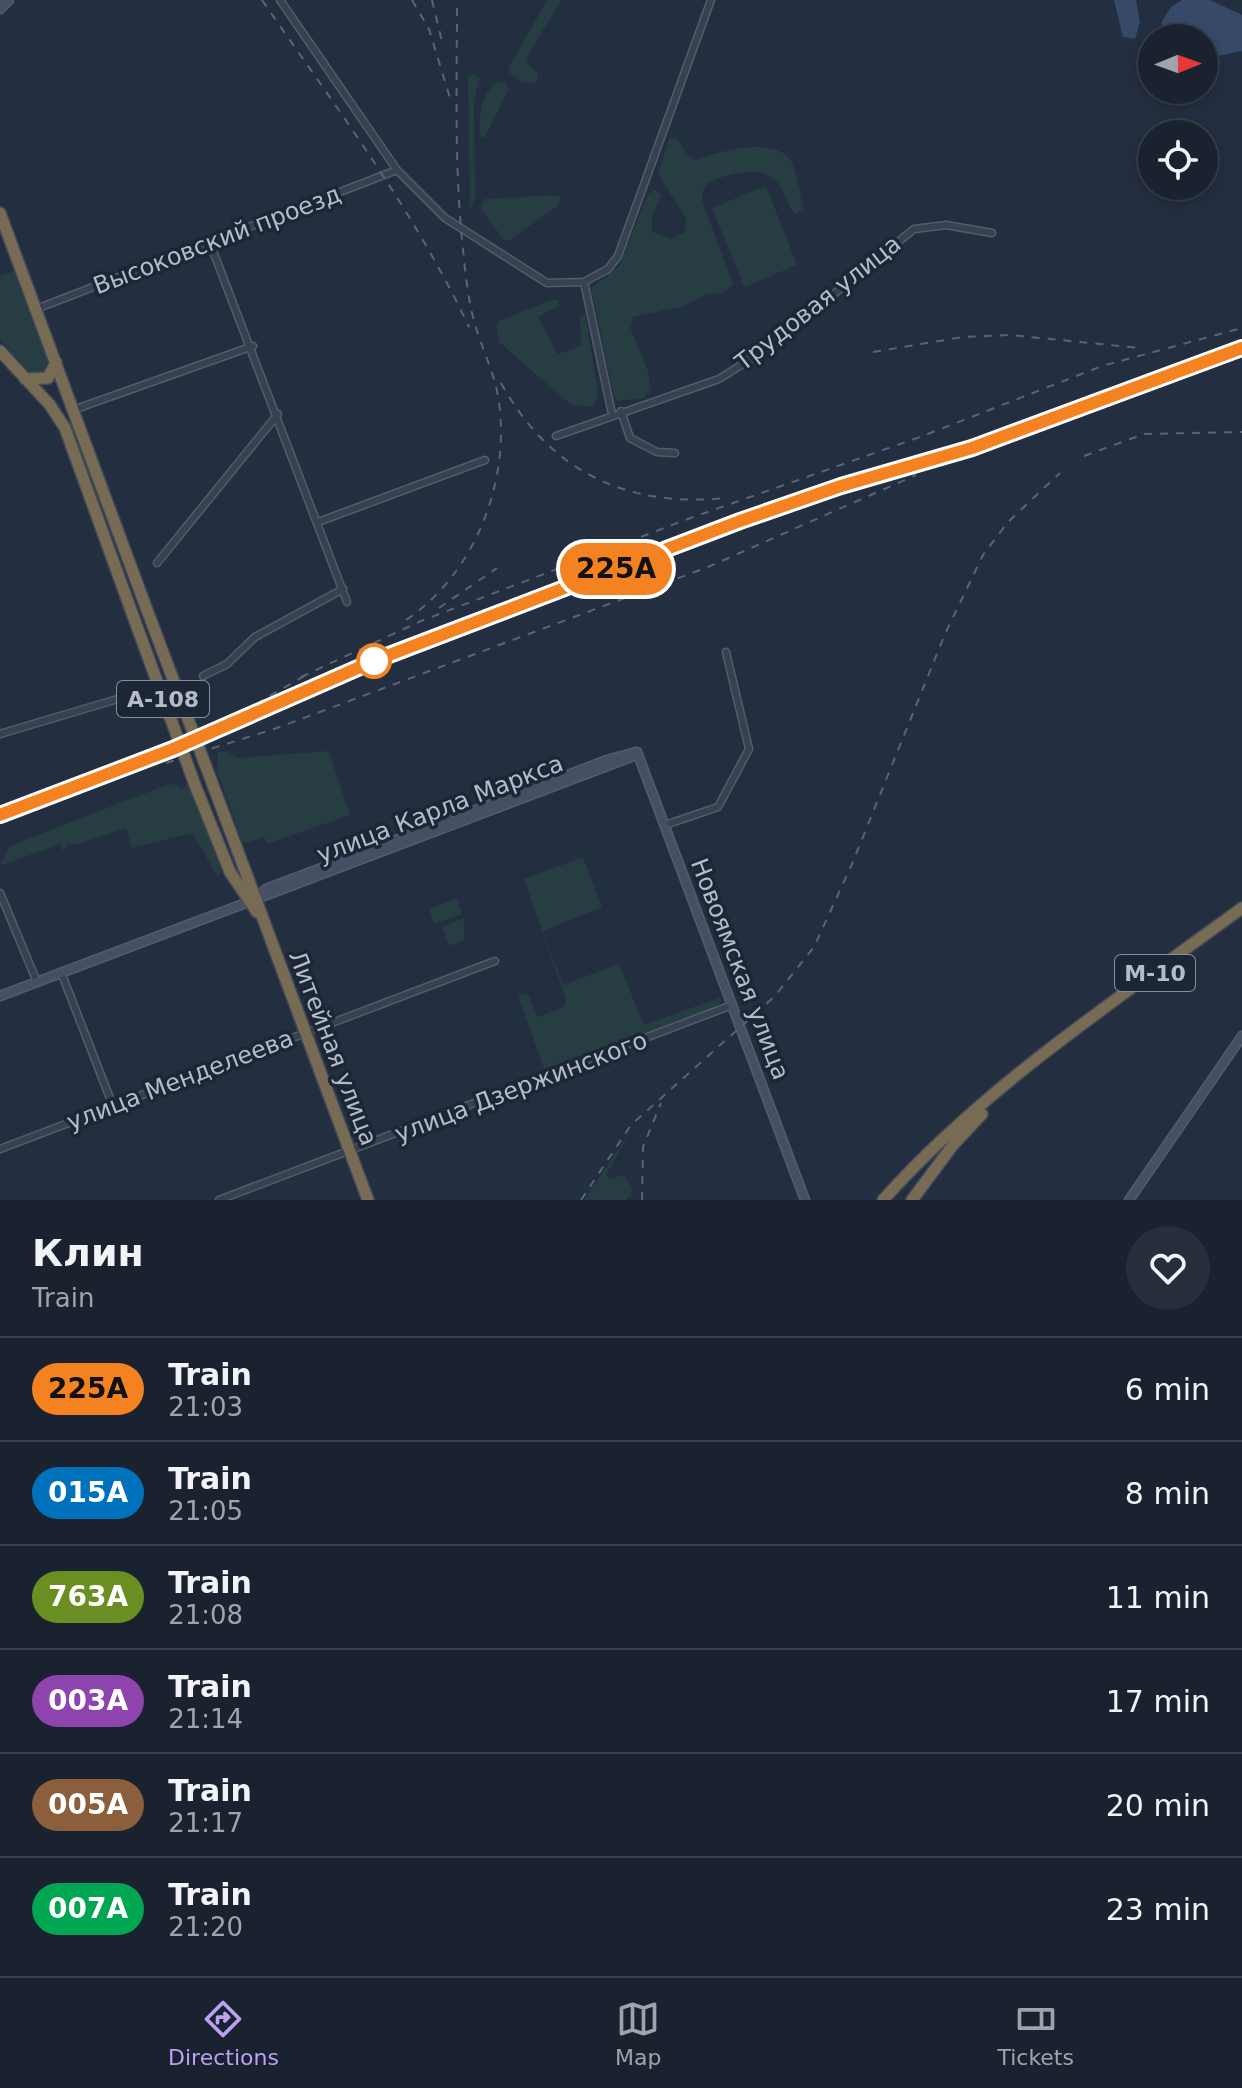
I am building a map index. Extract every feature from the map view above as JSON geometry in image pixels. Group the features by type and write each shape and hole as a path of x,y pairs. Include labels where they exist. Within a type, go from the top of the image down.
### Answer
{"highway":[{"name":"А-108","path":"0,213 73,410"},
{"name":"А-108","path":"0,351 24,379"},
{"path":"24,379 48,378 56,362"},
{"name":"Литейная улица","path":"24,379 50,405 65,428 232,876 256,896"},
{"name":"Литейная улица","path":"73,410 256,896 257,912 368,1200"},
{"name":"М-10","path":"883,1200 994,1094 1242,908"},
{"name":"М-10","path":"915,1196 953,1145 998,1100 1242,917"},
{"path":"903,1178 913,1173 920,1175 915,1196"}],"street":[{"path":"0,9 9,0"},
{"path":"280,0 397,170 445,218 522,270 547,283 584,282 608,269 618,256 711,0"},
{"name":"Высоковский проезд","path":"36,309 397,170"},
{"name":"Трудовая улица","path":"556,436 719,379 765,350 784,331 914,229 946,225 992,233"},
{"path":"210,243 253,346 347,602"},
{"path":"584,282 612,414"},
{"path":"73,410 253,346"},
{"path":"621,411 630,438 657,452 675,453"},
{"path":"157,563 278,414"},
{"path":"318,522 485,460"},
{"path":"203,676 227,664 255,637 343,589"},
{"path":"665,825 718,807 749,749 726,652"},
{"path":"0,734 138,693"},
{"name":"Новоямская улица","path":"636,752 805,1200"},
{"name":"улица Карла Маркса","path":"0,996 256,896 272,895 501,808 631,757 636,752"},
{"path":"228,908 234,901 232,876"},
{"path":"0,893 37,982"},
{"name":"улица Менделеева","path":"0,1149 495,961"},
{"path":"61,972 113,1106"},
{"name":"улица Дзержинского","path":"219,1200 732,1005"},
{"path":"1129,1200 1242,1036"}],"green space":[{"path":"547,0 561,0 528,58 527,63 538,74 538,79 534,83 523,83 509,73 509,67"},
{"path":"471,74 480,77 474,102 475,198 470,210 468,77"},
{"path":"498,82 504,82 509,88 485,137 481,138 484,99"},
{"path":"676,136 686,153 696,160 746,148 760,147 783,153 791,161 804,210 795,214 780,186 765,174 746,172 708,182 702,193 703,203 733,284 723,293 707,294 681,307 633,317 630,327 648,371 651,390 643,398 618,401 614,397 591,288 619,266 648,194 655,190 661,196 652,216 652,232 671,239 685,232 686,218 658,174 669,139"},
{"path":"766,186 797,265 744,287 712,208"},
{"path":"560,197 559,205 509,241 504,240 481,209 484,199"},
{"path":"15,271 48,360 42,374 31,374 0,340 0,276"},
{"path":"558,300 559,306 538,317 558,354 581,346 580,316 585,313 598,392 594,407 571,405 500,343 496,325 501,320"},
{"path":"227,751 237,758 329,751 350,815 267,844 264,837 243,844 217,771 218,752"},
{"path":"189,782 221,869 218,878 193,833 132,848 126,828 76,845 68,843 64,852 60,844 0,866 10,846 166,785 176,784 182,790"},
{"path":"583,857 602,907 543,931 563,985 619,964 644,1025 719,998 722,1001 718,1006 545,1071 518,996 528,994 537,1017 564,1007 566,999 524,879"},
{"path":"457,898 462,914 434,924 429,909"},
{"path":"464,918 464,940 449,946 442,927"},
{"path":"632,1129 606,1175 609,1179 624,1175 632,1188 631,1196 625,1200 584,1200"}],"water":[{"path":"1114,0 1136,0 1140,22 1135,39 1123,37"},
{"path":"1182,0 1210,0 1242,15 1242,51 1218,56 1218,24 1162,24 1171,7"}],"railway":[{"path":"262,0 399,200 469,327"},
{"path":"412,0 429,29 450,98"},
{"path":"432,0 443,46"},
{"path":"406,620 431,600 452,577 470,550 494,491 499,459 501,427 498,396 468,294 460,218 457,0"},
{"path":"301,677 421,621 685,520 920,437 1102,366 1242,328"},
{"path":"873,352 963,337 1010,335 1140,348"},
{"path":"0,815 173,749 376,660 740,521 841,486 972,448 1242,348"},
{"path":"501,383 543,440 595,478 656,497 691,500 727,498"},
{"path":"1084,456 1144,434 1242,432"},
{"path":"581,1200 631,1125 775,996 814,947 852,864 945,634 983,555 1008,522 1060,473"},
{"path":"166,763 277,728 708,567 916,475"},
{"path":"439,608 497,568"},
{"path":"256,704 311,672"},
{"path":"642,1200 643,1147 661,1103"}],"train":[{"name":"225А","path":"0,815 173,749 376,660 740,521 841,486 972,448 1242,348"}]}
